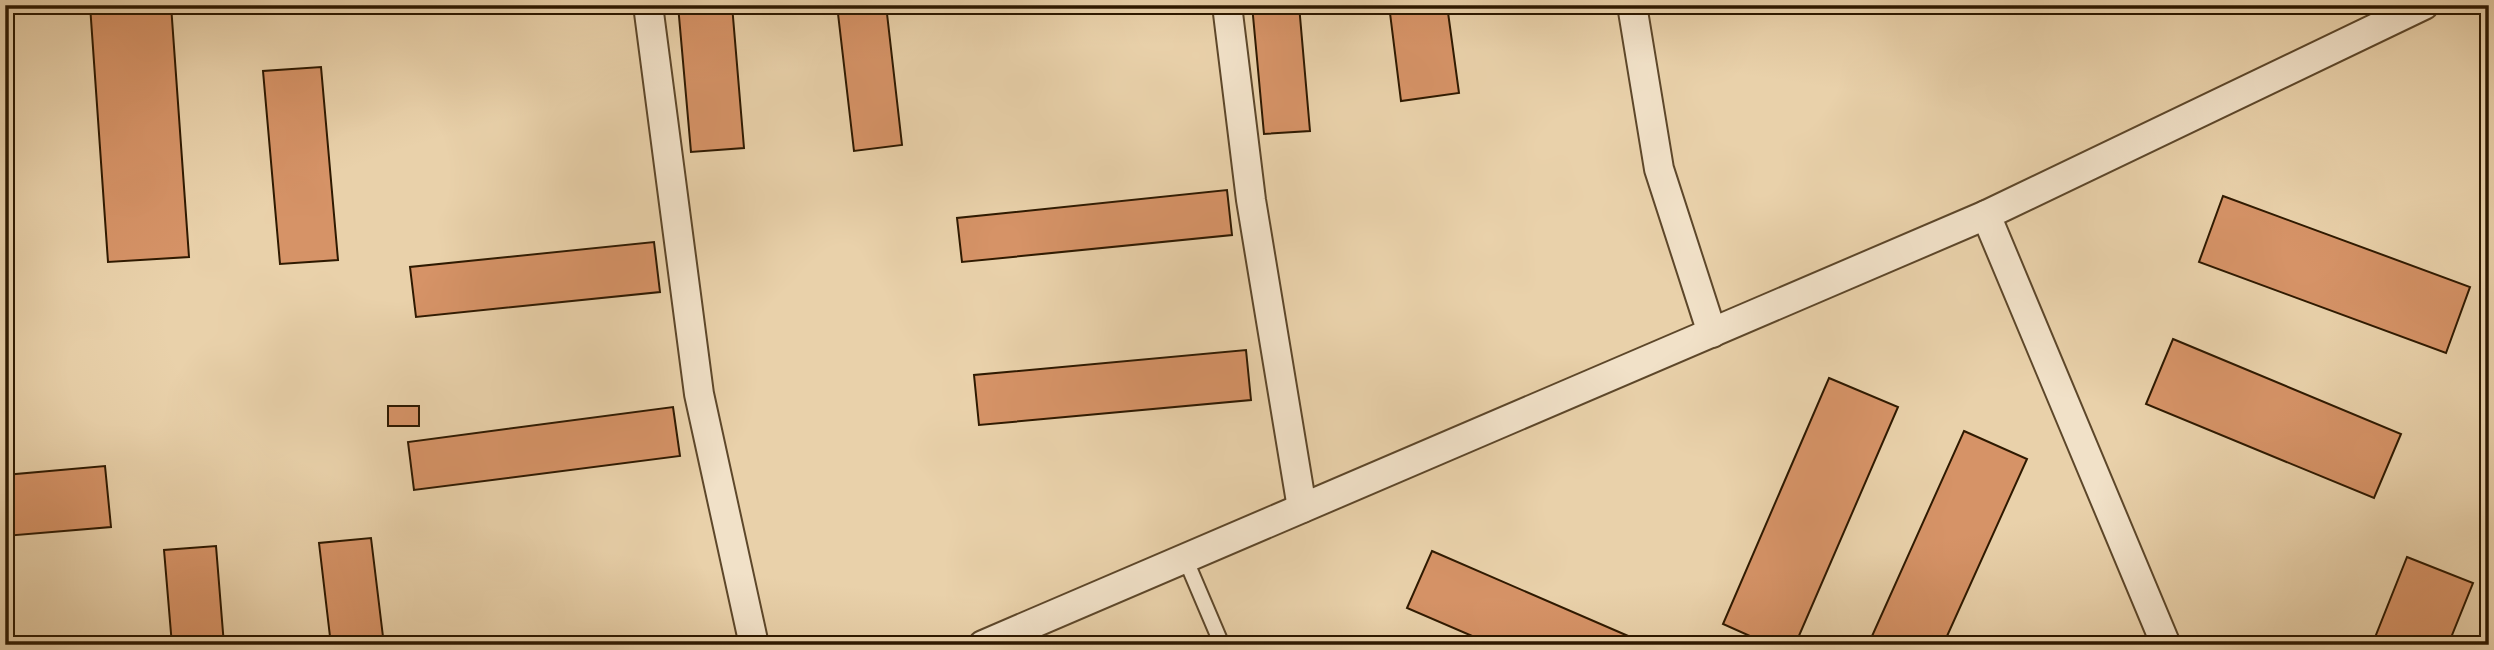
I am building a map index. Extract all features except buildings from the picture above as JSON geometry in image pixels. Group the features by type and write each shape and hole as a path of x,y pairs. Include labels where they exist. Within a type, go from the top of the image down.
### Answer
{"street":[{"path":"648,5 699,394 754,645"},
{"path":"1227,5 1251,200 1302,508"},
{"path":"1632,5 1659,169 1712,332"},
{"path":"983,645 1986,215 2424,5"},
{"path":"1986,215 2166,645"}],"lane":[{"path":"1185,558 1222,645"}]}
